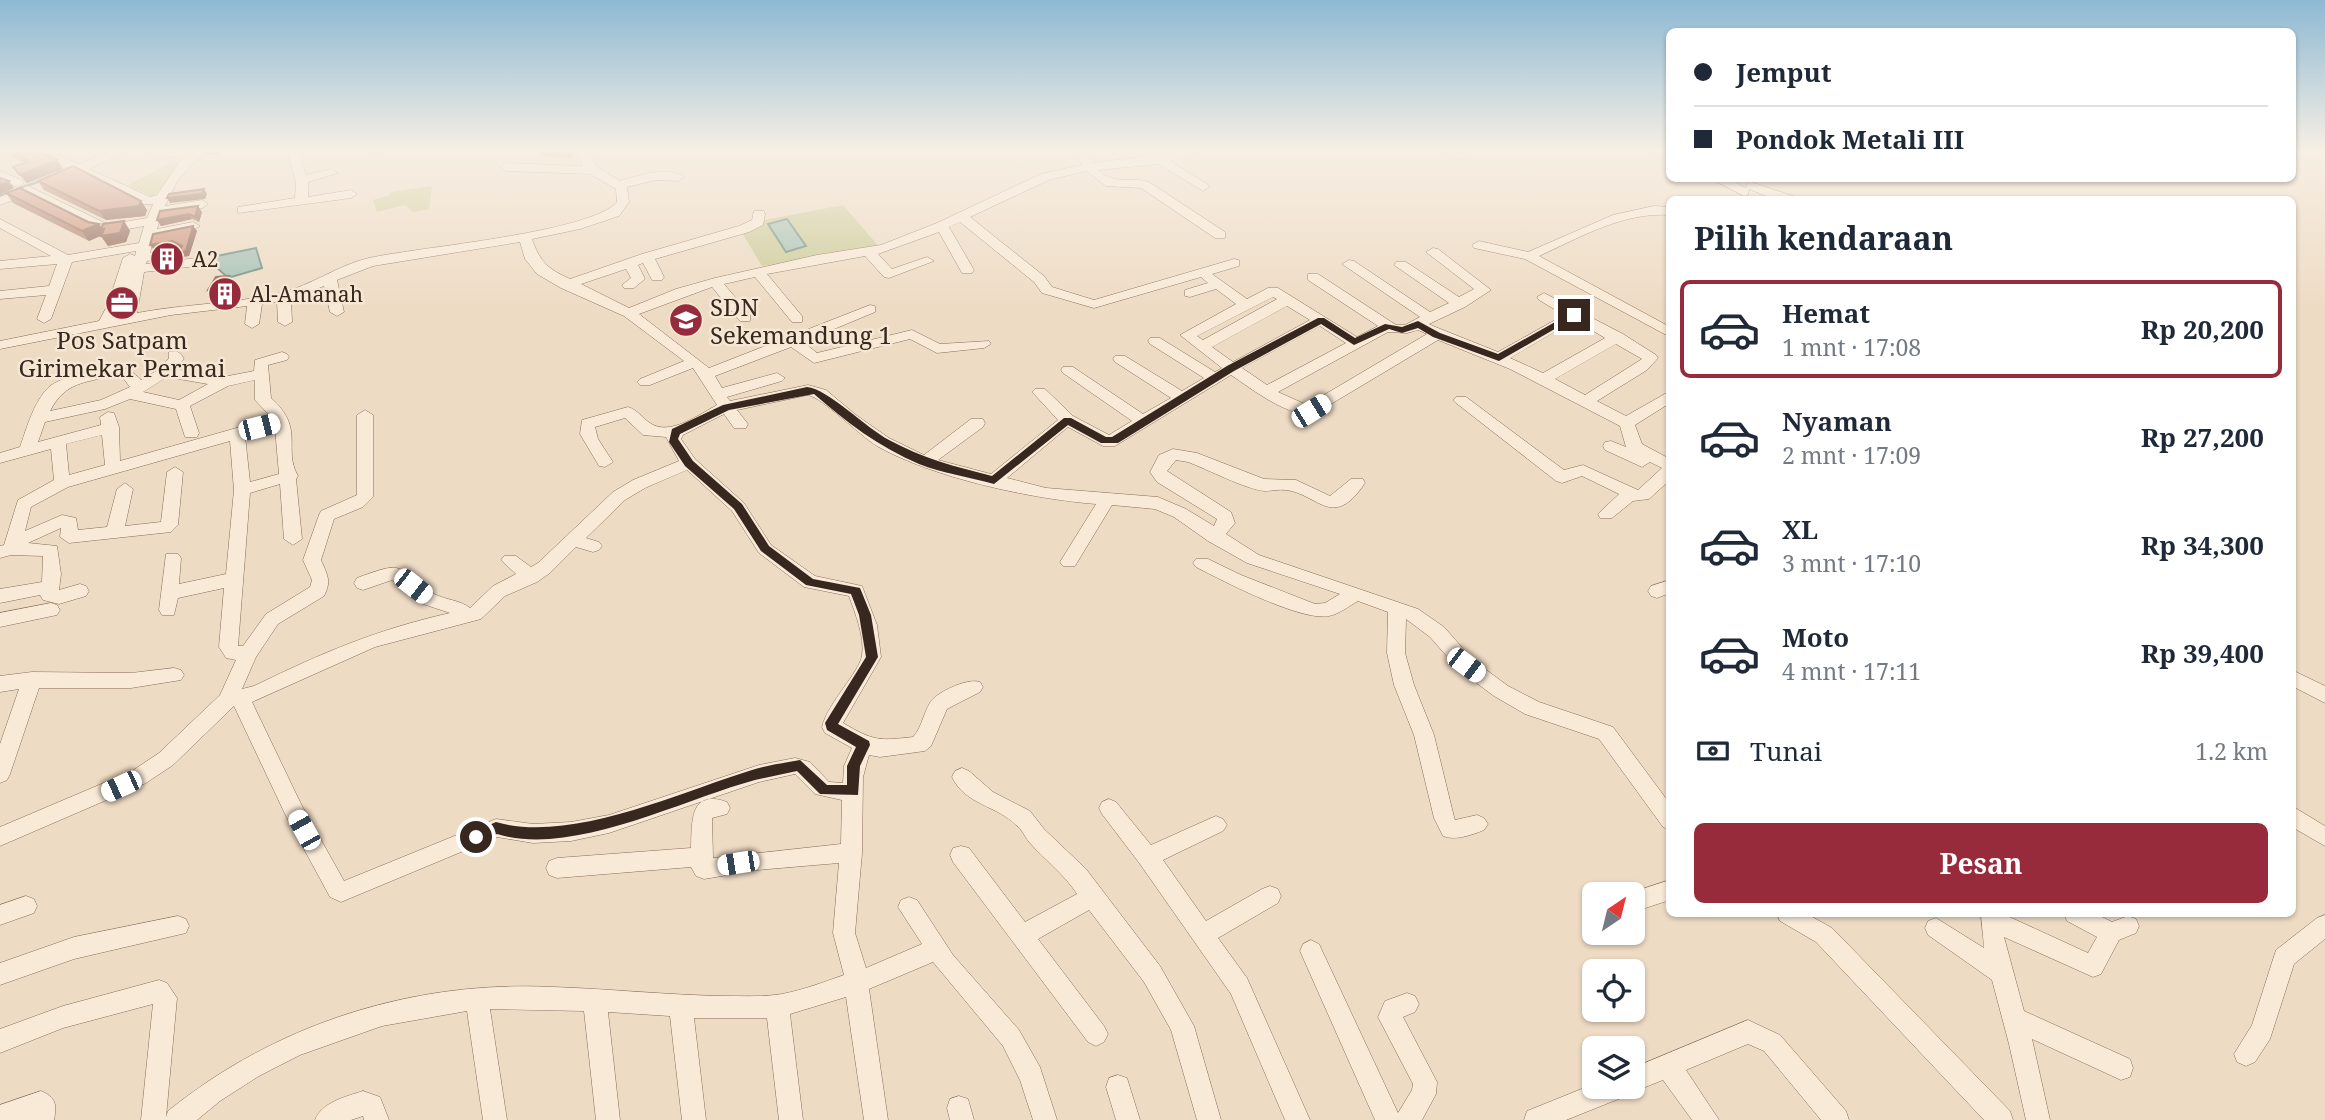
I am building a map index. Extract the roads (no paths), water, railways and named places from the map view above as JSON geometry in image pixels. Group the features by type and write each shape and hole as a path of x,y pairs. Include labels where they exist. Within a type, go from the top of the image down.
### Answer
{"street":[{"path":"79,203 101,226 146,231 193,226"},
{"path":"99,203 197,262"},
{"path":"105,323 146,231 164,203"},
{"path":"243,210 282,203"},
{"path":"0,345 130,318 284,298 370,262 427,244 525,237 575,226 618,209 620,203"},
{"path":"629,313 681,292 715,282 817,259 870,253 942,226 987,203"},
{"path":"1172,203 1220,235"},
{"path":"0,265 66,259 146,231 202,204"},
{"path":"1529,256 1601,223 1651,209 1666,211"},
{"path":"566,285 647,257 744,229 758,222 760,214"},
{"path":"962,216 1039,279 1047,290 1090,304 1234,263"},
{"path":"0,223 66,259"},
{"path":"942,226 967,270"},
{"path":"146,231 176,252"},
{"path":"130,318 130,302 146,231"},
{"path":"525,237 532,259 542,271 566,285 629,313 695,362 740,424"},
{"path":"1479,245 1529,256 1666,331"},
{"path":"870,253 889,274 927,261"},
{"path":"1312,277 1388,326 1402,330 1482,293 1484,287 1433,253"},
{"path":"647,257 656,277"},
{"path":"44,319 66,259"},
{"path":"629,285 638,279 630,263"},
{"path":"1349,264 1424,321 1436,335 1499,358 1626,423 1633,437 1634,447 1666,471"},
{"path":"1401,265 1460,303"},
{"path":"758,272 797,319"},
{"path":"330,280 337,312"},
{"path":"1191,293 1212,281 1244,303"},
{"path":"715,282 746,318"},
{"path":"0,295 54,289"},
{"path":"1354,342 1273,290 1207,317 1187,335 1230,369 1266,392 1300,409 1311,411 1436,335"},
{"path":"1544,297 1651,358 1642,367 1585,402"},
{"path":"284,298 285,322"},
{"path":"1202,347 1288,299"},
{"path":"252,324 255,302"},
{"path":"706,374 870,309"},
{"path":"1499,358 1574,315"},
{"path":"1040,392 1067,420 1109,442 1214,378 1321,320"},
{"path":"1266,392 1354,342 1388,326"},
{"path":"793,341 814,358 912,334 937,349 984,344"},
{"path":"1544,379 1618,337"},
{"path":"1155,341 1214,378"},
{"path":"38,418 105,404 134,391 165,372 167,366 177,359 174,355"},
{"path":"282,357 261,363 262,400 278,413 281,421 290,476 293,540"},
{"path":"1120,359 1182,398"},
{"path":"645,382 695,362"},
{"path":"27,450 38,418 53,391 61,385 113,370 128,375 134,391"},
{"path":"1068,370 1144,422"},
{"path":"165,372 223,382 262,374"},
{"path":"777,378 723,401 676,432 673,439 689,463 738,507 765,549 810,582 856,591 868,625 872,657 832,727 864,745 890,750 922,743 940,705 973,687"},
{"path":"181,405 223,382"},
{"path":"134,391 181,405 186,411 191,433"},
{"path":"723,401 817,391 883,442 925,462 1046,494 1158,503 1180,513 1214,537 1254,559 1397,607 1425,621 1466,665 1501,691 1532,708 1606,733 1666,816"},
{"path":"1626,423 1666,398"},
{"path":"1461,400 1562,477 1583,470 1630,494 1643,495 1666,474"},
{"path":"105,404 111,427 113,467"},
{"path":"605,461 601,451 590,441 586,429 587,424 594,420 628,412 649,431 676,432"},
{"path":"365,415 365,497 327,515 312,560 321,580 318,591 272,618 248,654 233,699 338,890 341,892 496,828 515,833 579,829 647,811 755,775 800,765 824,790 853,791"},
{"path":"994,480 1067,420"},
{"path":"8,548 24,504 62,483 281,421"},
{"path":"925,462 977,423"},
{"path":"0,458 111,427"},
{"path":"237,432 242,490 228,647 233,653 248,654"},
{"path":"58,441 62,483"},
{"path":"1611,446 1666,471"},
{"path":"1214,537 1226,523 1225,516 1163,478 1158,472 1165,459 1173,454 1191,457 1264,485 1290,484 1328,502 1338,500 1357,483"},
{"path":"0,837 139,777 166,759 233,699 258,693 334,655 368,642 479,612 499,592 544,568 629,489 689,463"},
{"path":"38,550 69,537 168,527 175,471"},
{"path":"242,490 290,476"},
{"path":"114,534 125,489"},
{"path":"1606,514 1630,494"},
{"path":"1069,562 1108,498"},
{"path":"8,548 67,521 70,522 69,537"},
{"path":"572,540 593,546"},
{"path":"8,548 52,552 49,595 52,597 80,592"},
{"path":"172,558 169,602 234,579"},
{"path":"1235,580 1254,559"},
{"path":"510,560 531,577"},
{"path":"1202,564 1235,580 1321,612 1355,594"},
{"path":"363,583 388,573 397,574 429,599 458,609 469,616"},
{"path":"0,596 51,587"},
{"path":"1397,607 1396,653 1404,685 1424,735 1444,818 1450,830 1477,824"},
{"path":"0,620 51,610"},
{"path":"0,684 32,679 139,680 174,675"},
{"path":"0,774 32,679"},
{"path":"2296,679 2325,695"},
{"path":"864,745 854,766 851,853 844,923 853,961 876,1120"},
{"path":"962,776 986,798 1023,817 1037,836 1078,876 1152,974 1182,1026 1209,1120"},
{"path":"720,808 709,809 702,814 701,866 705,869 757,860 851,853"},
{"path":"1110,808 1149,857 1239,986 1297,1120"},
{"path":"2296,818 2325,837"},
{"path":"1149,857 1216,825"},
{"path":"961,855 1096,1034"},
{"path":"557,868 702,856"},
{"path":"1645,898 1666,891"},
{"path":"1022,936 1092,897"},
{"path":"1202,935 1270,897"},
{"path":"0,915 26,906"},
{"path":"909,907 944,961 1011,1038 1031,1076 1045,1120"},
{"path":"1793,917 1824,934 2001,1120"},
{"path":"2038,1120 2014,1018 1999,972 1992,917 2091,966 2097,963 2119,929 2085,917"},
{"path":"2246,1054 2262,1031 2284,958 2325,925"},
{"path":"0,974 74,948 178,926"},
{"path":"1936,928 1999,972"},
{"path":"177,1120 202,1097 227,1080 360,1019 477,999 519,997 681,1006 777,1006 855,985 939,950"},
{"path":"1311,951 1388,1120"},
{"path":"0,1041 62,1017 159,991 164,998 153,1120"},
{"path":"477,999 495,1120"},
{"path":"595,1001 608,1120"},
{"path":"1407,1004 1393,1009 1390,1017 1426,1088 1408,1120"},
{"path":"681,1006 694,1120"},
{"path":"777,1006 791,1120"},
{"path":"2014,1018 2121,1068"},
{"path":"1645,1075 1748,1031 1772,1043 1837,1120"},
{"path":"1668,1066 1707,1120"},
{"path":"1118,1087 1128,1120"},
{"path":"1536,1120 1571,1114 1597,1099"},
{"path":"0,1118 41,1103 44,1106 42,1120"},
{"path":"327,1120 339,1112 370,1111"}],"place":[{"name":"A2","path":"167,259"},
{"name":"Al-Amanah","path":"225,294"},
{"name":"Pos Satpam Girimekar Permai","path":"122,303"},
{"name":"SDN Sekemandung 1","path":"686,320"}]}
